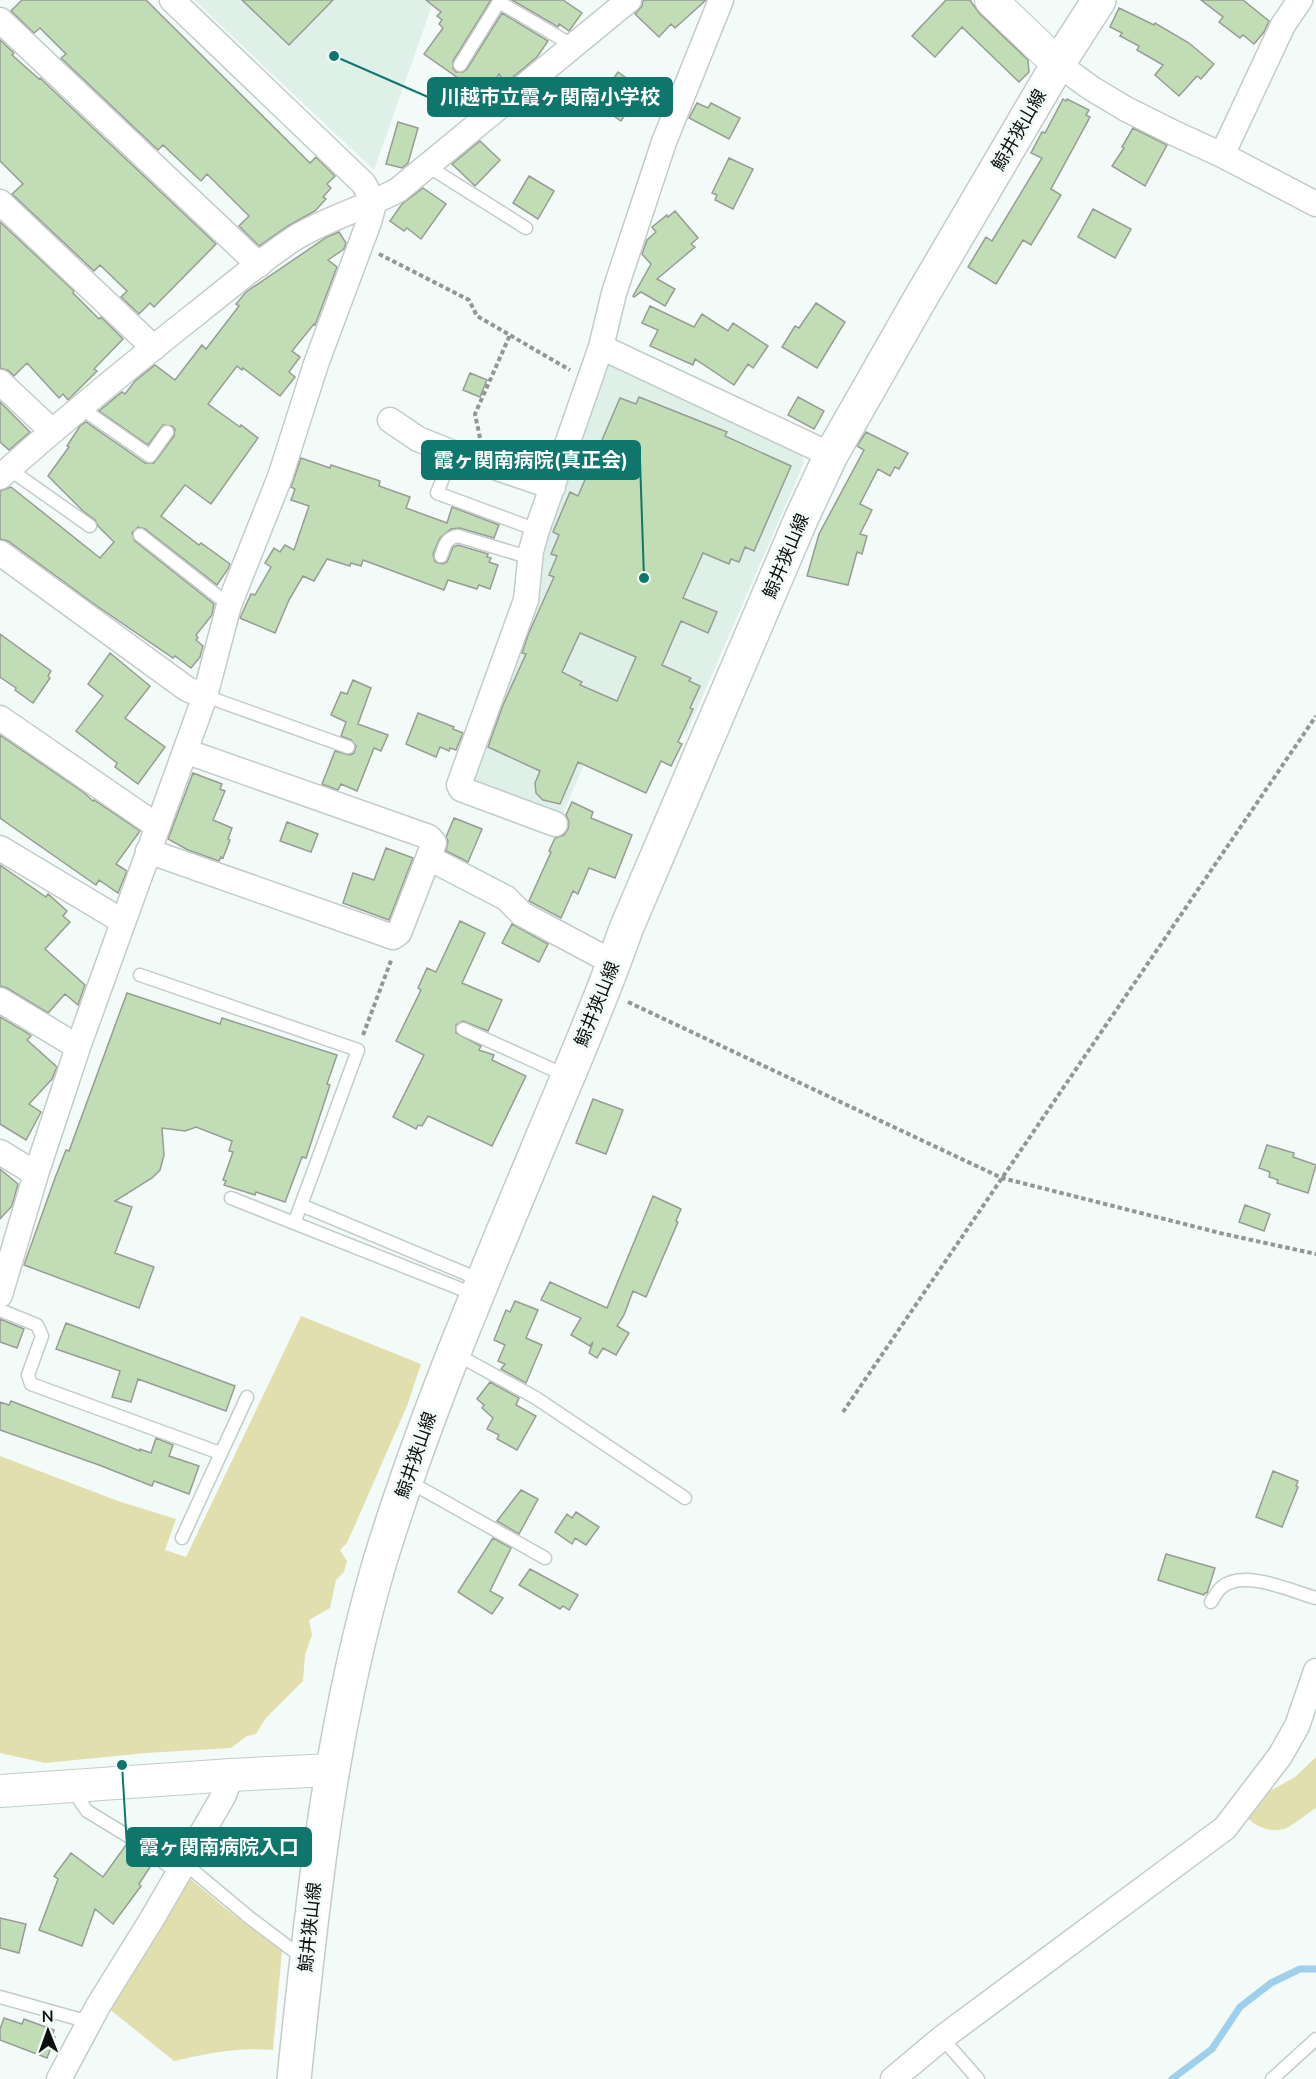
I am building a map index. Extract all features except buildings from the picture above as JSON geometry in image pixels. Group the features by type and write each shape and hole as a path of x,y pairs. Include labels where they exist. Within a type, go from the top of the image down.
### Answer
{"main road":[{"name":"鯨井狭山線","path":"294,2079 312,1905 331,1770 353,1663 380,1561 453,1353 568,1077 626,929 802,517 831,455 1058,64 1099,0"}],"street":[{"path":"0,1295 36,1174 78,1047 205,696 229,604 280,477 316,364 374,204 364,183 172,0"},
{"path":"4,473 52,431 258,265 312,229 343,214 374,204 398,190 429,167 496,108 629,0"},
{"path":"555,824 461,789 459,785 526,600 537,530 601,347 614,293 664,142 721,0"},
{"path":"990,0 1058,64 1091,88 1174,134 1222,155 1316,204"},
{"path":"1222,155 1283,25 1300,0"},
{"path":"0,20 258,265"},
{"path":"0,202 154,348"},
{"path":"601,347 831,455"},
{"path":"0,382 52,431"},
{"path":"390,420 418,439 553,487"},
{"path":"0,553 187,689 205,696"},
{"path":"0,718 157,826"},
{"path":"148,851 393,937 397,936 429,858 434,843 429,837 185,751"},
{"path":"0,848 122,921"},
{"path":"429,858 506,898 522,914 609,976"},
{"path":"0,1000 78,1047"},
{"path":"0,1152 36,1174"},
{"path":"893,2079 942,2038 1225,1828 1280,1756 1297,1726 1316,1671"},
{"path":"0,1791 331,1770"},
{"path":"59,2079 89,2022 224,1795 231,1775"}],"lane":[{"path":"460,65 499,2 572,45"},
{"path":"429,167 526,228"},
{"path":"81,408 150,456 168,432"},
{"path":"453,453 437,493 537,530"},
{"path":"4,473 90,526"},
{"path":"140,535 229,604"},
{"path":"441,556 447,540 458,536 531,558"},
{"path":"205,696 348,747"},
{"path":"140,975 358,1050 294,1223"},
{"path":"463,1029 568,1077"},
{"path":"231,1198 294,1223 480,1288"},
{"path":"301,1205 480,1288"},
{"path":"0,1310 38,1325 42,1336 28,1375 31,1384 220,1453"},
{"path":"453,1353 536,1398 685,1498"},
{"path":"182,1538 247,1397"},
{"path":"407,1480 544,1557"},
{"path":"1211,1602 1222,1587 1238,1579 1252,1579 1316,1598"},
{"path":"70,1786 87,1810 181,1868 306,1960"},
{"path":"0,1997 89,2022"},
{"path":"942,2038 978,2079"},
{"path":"1272,2079 1316,2039"}],"path":[{"path":"360,245 469,300 477,316 589,381"},
{"path":"488,442 478,437 475,414 510,335"},
{"path":"843,1412 1316,716"},
{"path":"358,1050 397,944 397,936"},
{"path":"609,976 1002,1178 1224,1234 1316,1254"}],"shaded area":[{"path":"194,0 434,0 374,170 291,92"},
{"path":"610,361 800,450 804,463 687,732 612,700 560,820 467,779 536,555 599,365"},
{"path":"301,1316 421,1364 407,1406 347,1543 340,1550 347,1561 344,1572 336,1580 330,1608 309,1620 312,1635 305,1655 303,1681 266,1718 256,1734 247,1736 231,1748 146,1753 45,1763 0,1753 0,1456 118,1501 176,1519 165,1550 186,1557"},
{"path":"1316,1757 1316,1808 1291,1825 1279,1830 1263,1828 1249,1820 1246,1816 1263,1795 1295,1777"},
{"path":"188,1877 282,1951 273,2050 235,2050 174,2061 108,2008"}],"waterway":[{"path":"1172,2079 1212,2049 1240,2007 1271,1983 1300,1969 1316,1969"}],"place":[{"name":"川越市立霞ヶ関南小学校","path":"334,56"},
{"name":"霞ヶ関南病院(真正会)","path":"644,578"},
{"name":"霞ヶ関南病院入口","path":"122,1765"}]}
